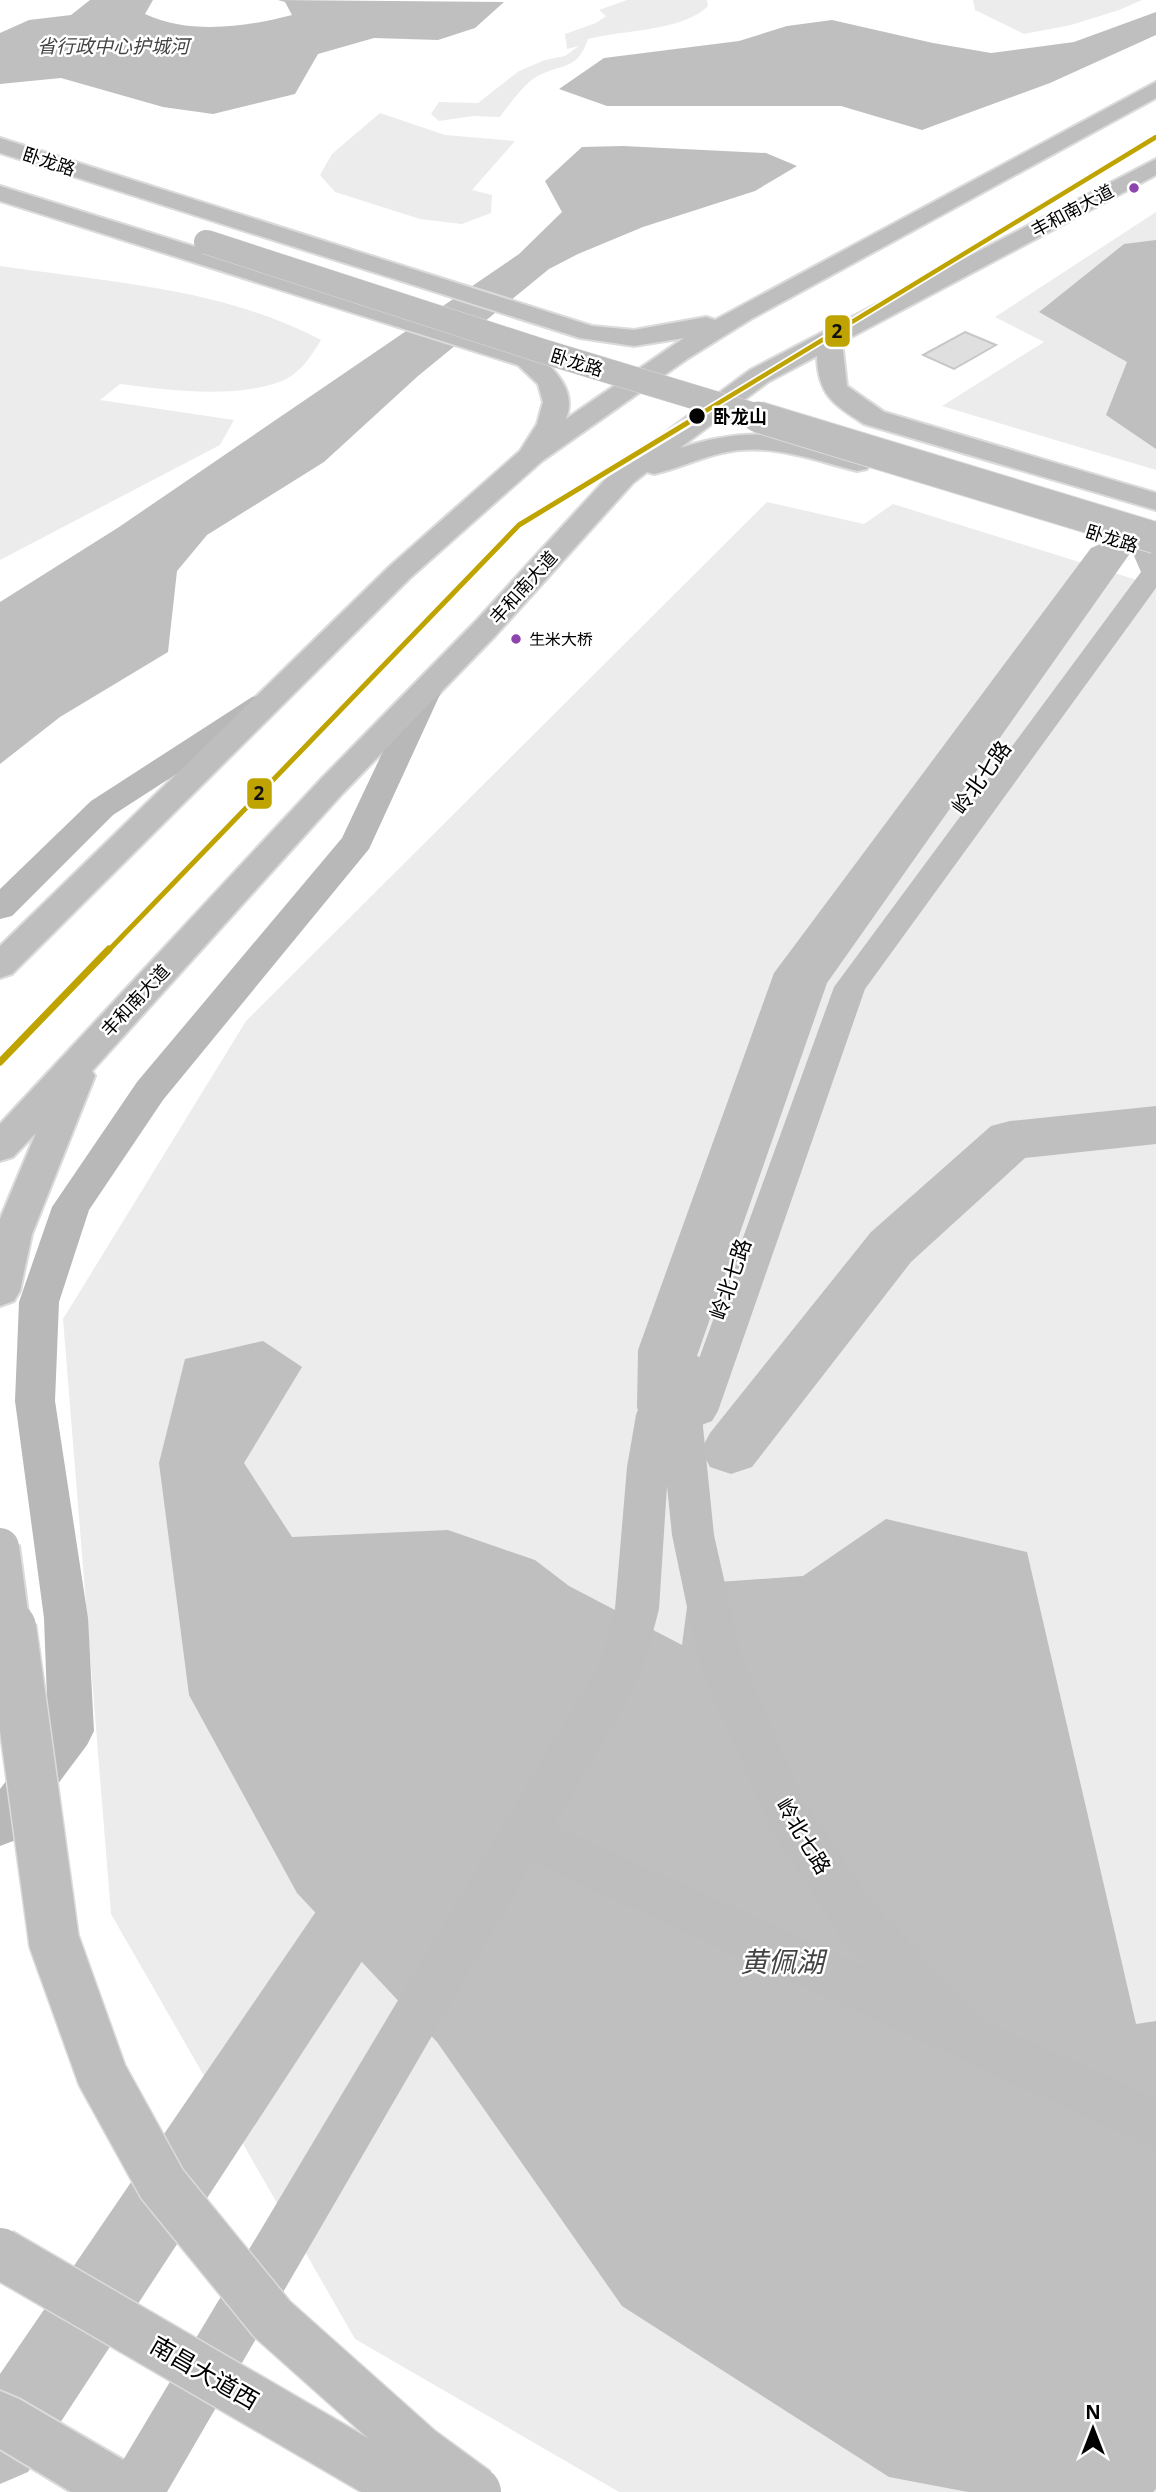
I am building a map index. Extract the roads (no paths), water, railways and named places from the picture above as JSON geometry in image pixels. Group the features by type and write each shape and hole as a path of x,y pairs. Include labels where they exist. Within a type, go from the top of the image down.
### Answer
{"main road":[{"path":"0,965 400,572 532,455 678,353 742,314 1156,89"},
{"name":"卧龙路","path":"0,145 589,333 634,338 678,332 742,314"},
{"name":"卧龙路","path":"0,164 542,351 1147,540"},
{"name":"丰和南大道","path":"0,1148 332,786 428,688 623,477 759,376 1156,166"},
{"name":"卧龙路","path":"0,176 212,238"},
{"name":"卧龙路","path":"0,193 527,359 548,375 557,393 555,419 532,455"},
{"path":"829,337 830,383 840,397 874,418 1156,502"},
{"name":"卧龙路","path":"623,477 698,450 752,441 780,442 1147,540"},
{"path":"136,2492 524,1835 624,1659 637,1609 648,1467 670,1430 810,981 1147,540"},
{"path":"0,1825 71,1731 66,1618 35,1401 39,1302 71,1207 150,1091 357,842 428,688"},
{"path":"0,908 102,808 270,700"},
{"path":"0,959 37,930"},
{"path":"0,1291 13,1234 86,1053"},
{"name":"岭北七路","path":"670,1430 719,1655 785,1811 858,1922 967,2037"},
{"path":"0,1547 54,1941 102,2076 162,2184 272,2319 420,2451 476,2492"},
{"name":"岭北七路","path":"524,1835 1156,2124"},
{"name":"南昌大道西","path":"0,2253 411,2492"},
{"path":"0,2418 124,2492"}],"water":[{"name":"省行政中心护城河","path":"90,0 153,0 145,14 162,21 199,27 256,23 292,15 285,2 278,0 504,2 475,28 438,40 374,38 318,54 295,94 213,114 163,107 61,78 0,84 0,33 29,20 71,15"},
{"path":"1156,12 1156,35 1050,83 922,130 841,106 607,106 559,89 604,58 739,41 787,26 832,20 991,53 1074,42"},
{"path":"623,146 766,153 797,166 755,191 643,227 549,269 418,376 324,462 207,535 177,571 168,652 60,717 0,764 0,602 119,527 519,254 562,212 545,181 582,147"},
{"path":"1156,240 1156,449 1106,415 1127,362 1039,312 1124,244"},
{"name":"黄佩湖","path":"263,1341 302,1367 244,1463 292,1537 448,1530 535,1560 569,1586 682,1645 690,1584 803,1576 886,1519 1027,1552 1136,2024 1156,2021 1156,2489 1153,2492 968,2492 889,2477 622,2306 437,2042 297,1893 189,1695 159,1463 185,1359"}],"waterway":[{"path":"731,1450 891,1247 1010,1140 1156,1125"},
{"path":"0,2444 382,1872"}],"place":[{"name":"卧龙山","path":"697,416"},
{"name":"生米大桥","path":"516,639"}]}
